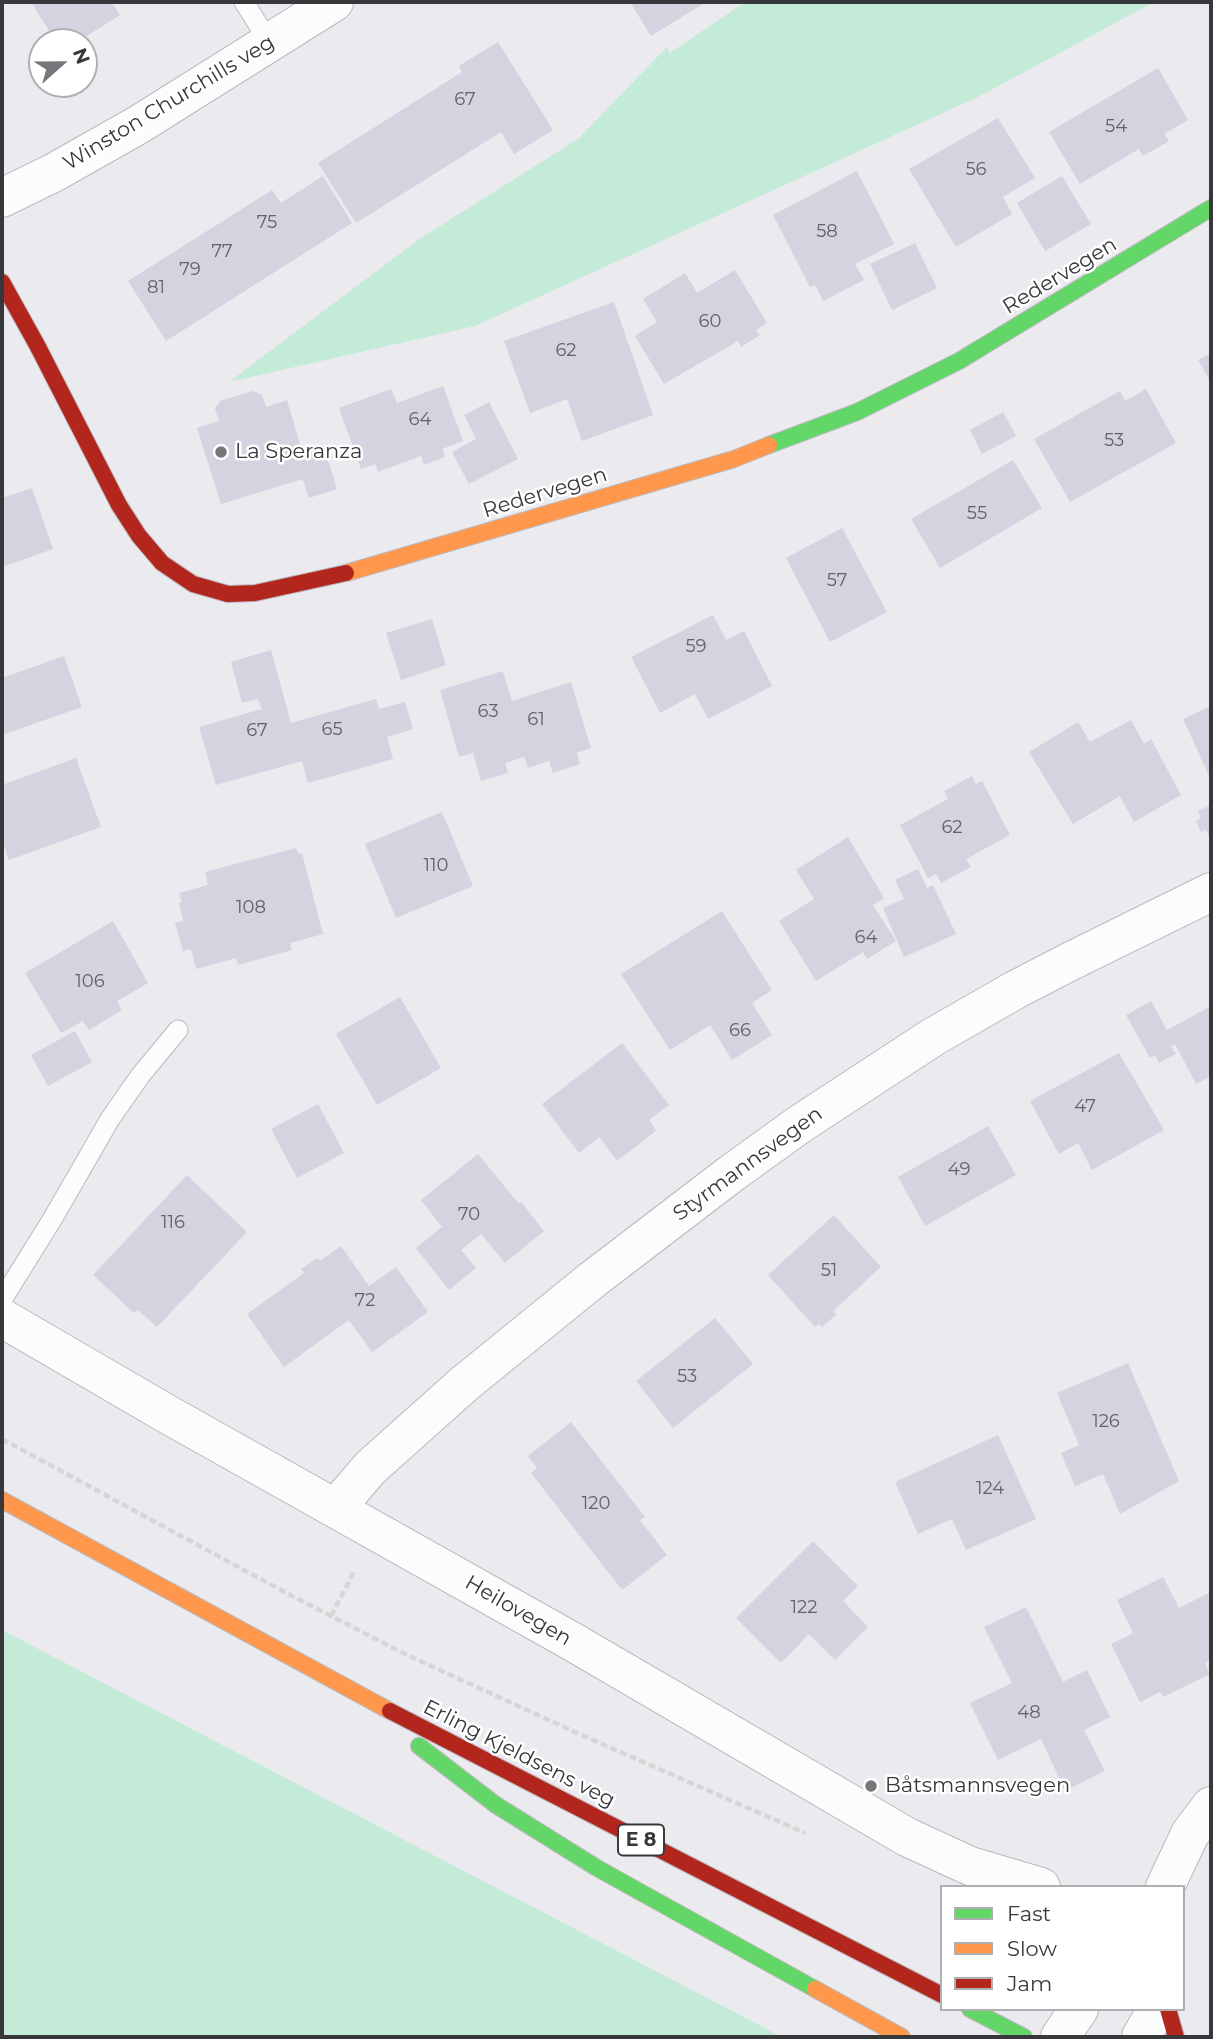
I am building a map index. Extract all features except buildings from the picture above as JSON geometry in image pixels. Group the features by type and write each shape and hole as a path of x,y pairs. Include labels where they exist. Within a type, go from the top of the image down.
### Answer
{"main road":[{"name":"Redervegen","path":"2,282 119,505 139,536 162,563 193,584 228,594 255,593 320,580 734,459 857,412 959,361 1211,208"},
{"name":"Erling Kjeldsens veg","path":"2,1500 340,1685 940,1994"},
{"name":"Erling Kjeldsens veg","path":"340,1685 496,1805 597,1868 902,2037"},
{"path":"974,2011 1024,2037"},
{"path":"1169,2011 1176,2037"}],"street":[{"name":"Winston Churchills veg","path":"2,198 55,172 138,125 334,2"},
{"name":"Styrmannsvegen","path":"336,1507 370,1468 464,1384 592,1280 800,1124 933,1037 1015,990 1211,892"},
{"name":"Heilovegen","path":"2,1318 167,1414 598,1656 907,1837 970,1866 1034,1885"},
{"path":"1166,1885 1190,1834 1211,1806"},
{"path":"1060,2037 1078,2011"},
{"path":"1141,2037 1156,2011"}],"lane":[{"path":"244,2 269,42"},
{"path":"2,1300 110,1119 140,1076 178,1030"}],"path":[{"path":"2,1439 405,1654 812,1837"}],"green space":[{"path":"745,2 1154,2 980,96 475,326 229,382 421,238 578,139 667,47 670,53"},
{"path":"2,1630 759,2025 782,2037 2,2037"}],"traffic: fast":[{"path":"769,445 857,412 959,361 1211,208"},
{"path":"419,1746 496,1805 597,1868 815,1989"},
{"path":"974,2011 1024,2037"}],"traffic: slow":[{"path":"346,573 734,459 769,445"},
{"path":"2,1500 390,1711"},
{"path":"815,1989 902,2037"}],"traffic: jam":[{"path":"2,282 119,505 139,536 162,563 193,584 228,594 255,593 346,573"},
{"path":"390,1711 940,1994"},
{"path":"1169,2011 1176,2037"}],"place":[{"name":"La Speranza","path":"221,452"},
{"name":"Båtsmannsvegen","path":"871,1786"}]}
